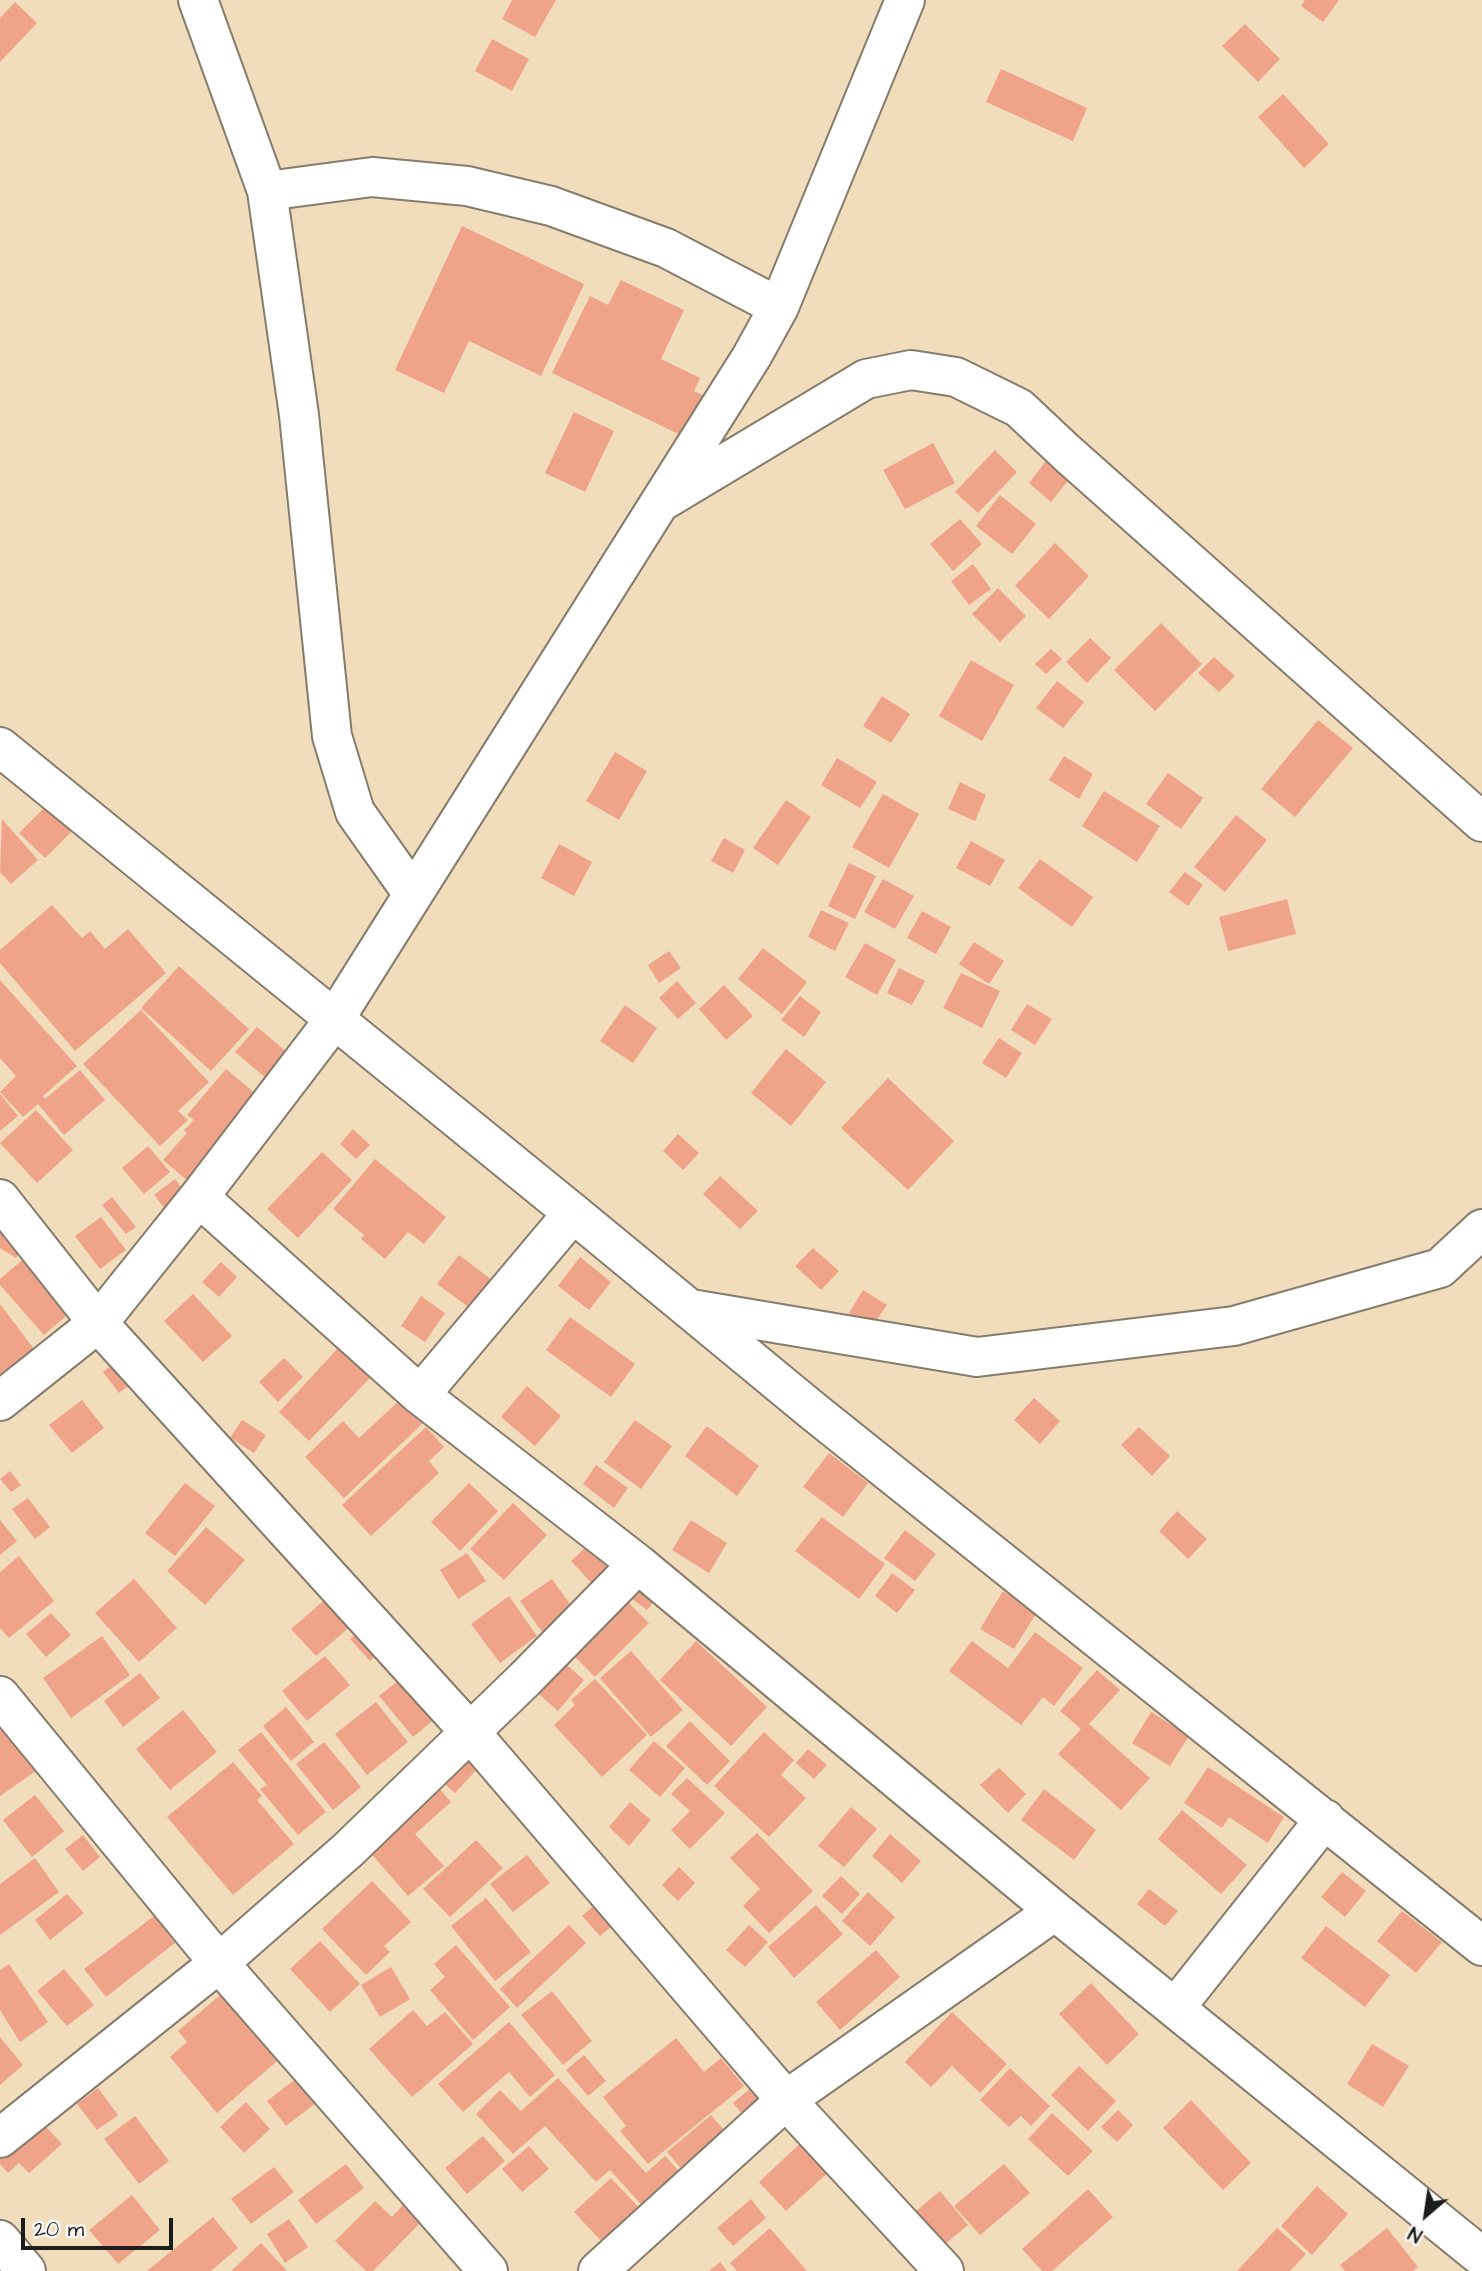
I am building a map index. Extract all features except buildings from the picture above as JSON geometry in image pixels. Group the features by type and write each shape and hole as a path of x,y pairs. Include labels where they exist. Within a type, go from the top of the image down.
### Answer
{"street":[{"path":"198,0 267,191 299,415 332,736 355,812 413,894"},
{"path":"0,1401 98,1323 199,1197 334,1020 752,356 779,307 905,0"},
{"path":"267,191 372,177 467,186 551,206 666,248 779,307"},
{"path":"660,503 866,379 911,369 956,377 1019,408 1078,464 1482,822"},
{"path":"0,747 813,1411 1482,1946"},
{"path":"199,1197 420,1395 638,1564 1055,1911 1482,2257"},
{"path":"0,1199 98,1323 470,1732 786,2100 944,2271"},
{"path":"420,1395 573,1213"},
{"path":"690,1309 977,1357 1234,1326 1440,1268 1482,1229"},
{"path":"0,2138 219,1963 348,1850 638,1564"},
{"path":"0,1696 219,1963 488,2271"},
{"path":"1175,2008 1325,1819"},
{"path":"598,2271 786,2100 1055,1911"},
{"path":"0,2240 26,2271"}]}
